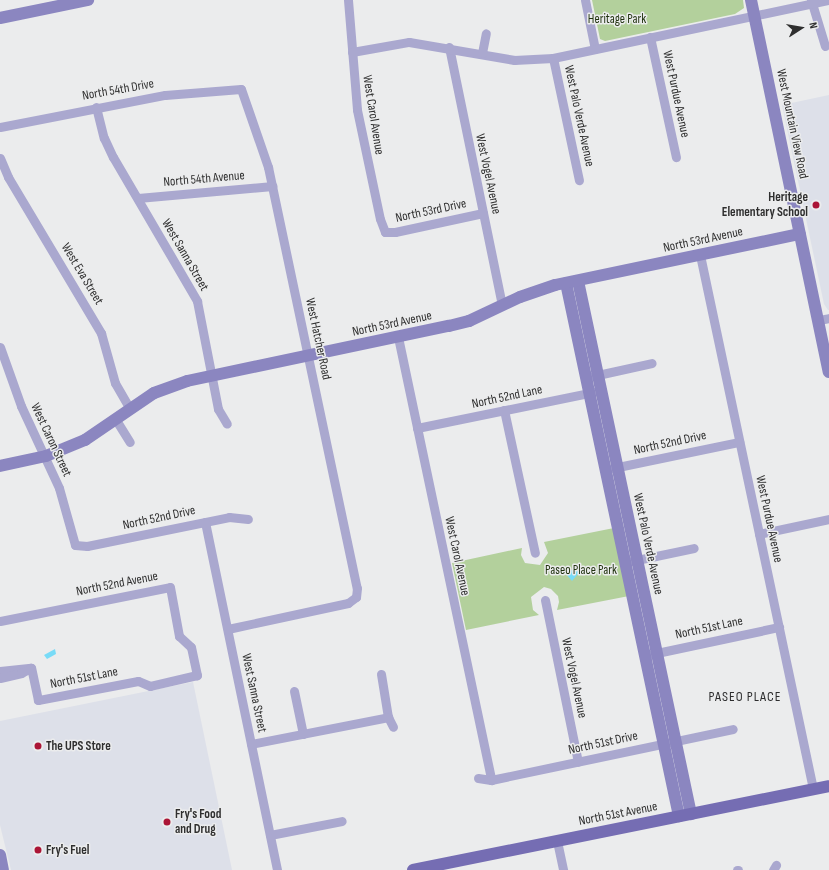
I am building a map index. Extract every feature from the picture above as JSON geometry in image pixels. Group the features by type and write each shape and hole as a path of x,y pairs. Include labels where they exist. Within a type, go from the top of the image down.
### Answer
{"main road":[{"name":"North 51st Avenue","path":"413,870 829,786"}],"street":[{"path":"0,18 62,3 88,0"},
{"name":"West Carol Avenue","path":"348,0 357,110 380,219 385,232"},
{"path":"585,0 595,50"},
{"name":"West Mountain View Road","path":"751,0 800,234 824,319 829,372"},
{"path":"352,52 409,42 449,47 514,60 553,58 754,16 812,2 829,0"},
{"path":"812,2 824,46"},
{"path":"482,53 486,34"},
{"name":"West Purdue Avenue","path":"650,37 676,157"},
{"name":"West Vogel Avenue","path":"449,47 502,306"},
{"name":"West Palo Verde Avenue","path":"553,58 579,180"},
{"name":"North 54th Drive","path":"0,127 96,107 164,95 241,89"},
{"name":"West Hatcher Road","path":"228,629 348,603 356,597 357,588 272,186 260,142 241,89"},
{"name":"West Sanna Street","path":"96,107 104,138 197,301 218,410 227,424"},
{"name":"West Eva Street","path":"0,158 8,177 101,333 115,383 130,409"},
{"name":"North 54th Avenue","path":"138,198 272,186"},
{"name":"North 53rd Drive","path":"385,232 395,232 483,213"},
{"name":"North 53rd Avenue","path":"0,466 46,456 85,440 154,393 171,386 211,376 469,321 537,291 578,280 800,234"},
{"name":"West Purdue Avenue","path":"700,255 812,789"},
{"name":"West Palo Verde Avenue","path":"578,280 598,375 595,392"},
{"name":"West Palo Verde Avenue","path":"566,283 586,378 595,392 685,815"},
{"name":"West Carol Avenue","path":"398,337 491,780"},
{"name":"West Caron Street","path":"0,347 10,371 21,406 46,456 59,488 75,545"},
{"path":"586,378 652,363"},
{"path":"0,373 10,371"},
{"name":"North 52nd Lane","path":"417,428 595,392"},
{"path":"504,410 535,553"},
{"path":"116,420 130,442"},
{"name":"North 52nd Drive","path":"611,468 739,442"},
{"name":"North 52nd Drive","path":"75,545 87,546 229,517 248,519"},
{"path":"759,534 829,519"},
{"name":"West Sanna Street","path":"204,522 228,629 277,870"},
{"path":"631,561 694,548"},
{"name":"North 52nd Avenue","path":"0,621 170,587 179,636 191,647 197,675"},
{"name":"West Vogel Avenue","path":"545,600 578,762"},
{"name":"North 51st Lane","path":"651,654 779,627"},
{"path":"0,671 30,668"},
{"path":"0,678 21,673 30,668"},
{"name":"North 51st Lane","path":"30,668 38,700 138,681 150,686 197,675"},
{"path":"381,674 388,716 393,727"},
{"path":"294,691 303,734"},
{"path":"252,744 388,716"},
{"name":"North 51st Drive","path":"478,778 491,780 734,729"},
{"path":"270,835 342,821"},
{"path":"557,841 563,870"},
{"path":"0,855 4,870"}],"shaded area":[{"name":"Heritage Elementary School","path":"829,95 828,310 824,304 782,105"},
{"path":"193,682 232,870 11,870 0,825 0,721"}],"green space":[{"name":"Heritage Park","path":"592,0 743,0 744,8 735,14 605,41 600,39"},
{"name":"Paseo Place Park","path":"614,528 629,596 557,610 559,602 558,596 551,589 544,587 531,597 533,610 539,615 466,630 452,563 522,548 521,555 525,563 540,565 548,553 544,542"}],"water":[{"path":"583,567 584,573 578,574 572,581 566,574 575,568"},
{"path":"55,649 56,654 47,659 44,655"}],"place":[{"name":"Heritage Elementary School","path":"816,205"},
{"name":"The UPS Store","path":"38,746"},
{"name":"Fry's Food and Drug","path":"167,822"},
{"name":"Fry's Fuel","path":"38,850"}],"district":[{"name":"PASEO PLACE","path":"745,697"}]}
